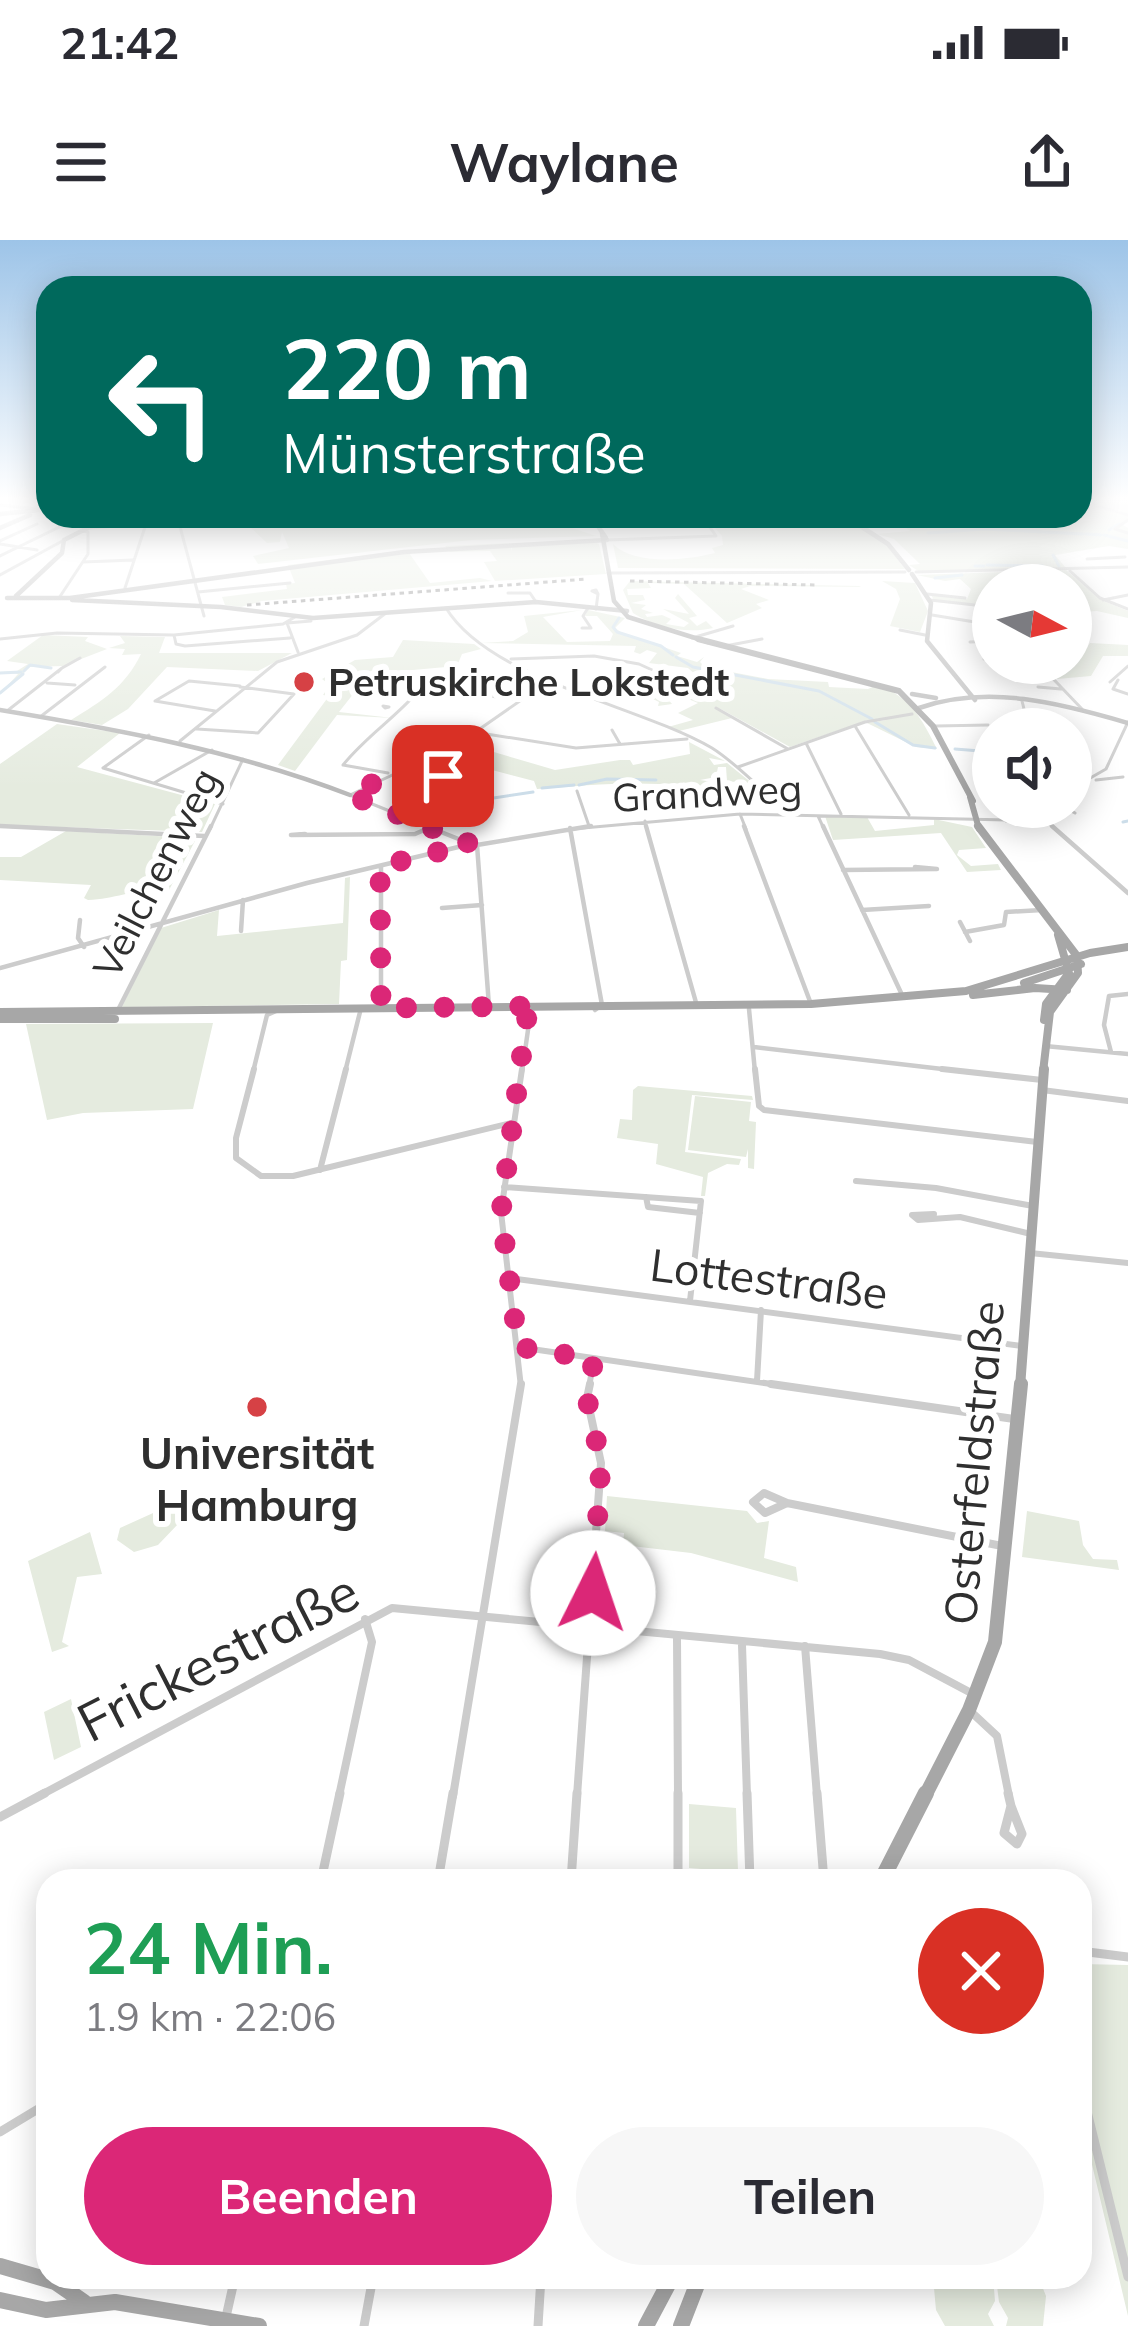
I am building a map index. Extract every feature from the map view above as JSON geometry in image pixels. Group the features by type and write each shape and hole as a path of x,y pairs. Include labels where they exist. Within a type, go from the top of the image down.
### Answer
{"main road":[{"path":"613,594 625,612 693,637 880,681 912,694 937,730 972,802"},
{"path":"617,594 625,612"},
{"path":"693,637 878,683 921,706"},
{"path":"982,828 1074,959"},
{"path":"0,1015 749,1009 976,992 1034,980 1074,959 1128,947"},
{"path":"1034,980 1046,1004 1074,959 1103,952"},
{"name":"Osterfeldstraße","path":"1045,1040 1054,1005 1070,989 1074,959"},
{"path":"599,1008 811,1004 976,992 1034,980 1058,990 1070,989"},
{"name":"Osterfeldstraße","path":"887,1869 972,1702 995,1642 1018,1420 1046,1004"},
{"path":"0,1015 533,1008"},
{"path":"0,2266 36,2276"},
{"path":"65,2289 84,2302"},
{"path":"646,2326 666,2289"},
{"path":"681,2326 695,2289"},
{"path":"5,2307 46,2310 84,2302 122,2303 260,2326"}],"street":[{"path":"60,598 62,594"},
{"path":"11,599 84,594"},
{"path":"199,594 204,616"},
{"path":"531,594 536,602"},
{"path":"592,609 598,594"},
{"path":"925,635 932,615 926,594"},
{"path":"1096,594 1128,609"},
{"path":"1103,600 1128,595"},
{"path":"928,597 965,598"},
{"path":"928,597 972,604"},
{"path":"60,598 95,605 201,606 312,619"},
{"path":"582,628 591,628 583,614 612,608 614,601"},
{"path":"0,639 57,633 174,635 536,602 625,612"},
{"path":"446,608 471,639 508,660 691,739 738,767 789,814"},
{"path":"180,741 241,686 298,652 361,632 383,620 386,613"},
{"path":"932,615 972,622"},
{"path":"287,623 295,616"},
{"path":"287,623 298,652"},
{"path":"693,637 732,628"},
{"path":"900,630 925,635 972,698"},
{"path":"174,635 176,644 185,646 290,638"},
{"path":"724,646 762,639"},
{"path":"508,660 530,655 624,660 647,664 666,676"},
{"path":"4,711 80,658"},
{"path":"1128,666 1113,689 1128,694"},
{"path":"40,716 105,667"},
{"path":"391,680 419,680 422,687"},
{"path":"350,795 459,743 550,680"},
{"path":"1115,680 1128,680"},
{"path":"194,729 258,733 294,694 189,681 155,701 215,711"},
{"path":"44,683 79,686"},
{"path":"1059,684 1081,708"},
{"path":"422,687 518,700"},
{"path":"389,774 343,764 366,736 402,710 422,687"},
{"path":"1038,687 1064,689"},
{"path":"912,694 959,699"},
{"path":"921,706 972,698"},
{"path":"921,706 972,698 1074,708"},
{"path":"1022,701 1024,708"},
{"path":"388,708 402,710"},
{"path":"716,709 788,749"},
{"path":"4,711 212,750 350,795 473,846 490,1006"},
{"path":"1092,712 1127,723 1117,762 1096,780"},
{"path":"738,767 855,726 912,715"},
{"path":"855,726 909,815"},
{"path":"937,730 972,727"},
{"path":"420,728 564,747 691,739"},
{"path":"612,730 620,744"},
{"path":"149,735 103,768 223,804"},
{"path":"806,743 841,814"},
{"path":"154,783 212,750"},
{"name":"Veilchenweg","path":"117,1012 243,759"},
{"path":"401,769 477,781"},
{"path":"1092,782 1123,777"},
{"path":"765,790 785,785"},
{"path":"577,791 590,826"},
{"path":"740,814 811,1004"},
{"name":"Grandweg","path":"0,968 380,866 570,828 740,814 909,815 972,822"},
{"path":"817,814 903,997"},
{"path":"645,821 698,1006"},
{"path":"0,826 204,836"},
{"path":"305,834 415,834 431,827"},
{"path":"570,828 599,1008"},
{"path":"1058,828 1128,893"},
{"path":"380,866 381,1008"},
{"path":"843,870 915,867"},
{"path":"241,931 243,900"},
{"path":"442,908 482,905"},
{"path":"862,910 929,906"},
{"path":"964,932 1004,925 1006,911 1042,910"},
{"path":"80,920 78,938 84,947"},
{"path":"960,922 970,940"},
{"path":"1111,1052 1104,1025 1109,996 1128,994"},
{"path":"440,1869 522,1396 501,1212 533,1008"},
{"path":"749,1009 759,1106 1037,1142"},
{"path":"320,1170 360,1012"},
{"path":"271,1013 236,1138 236,1158 250,1172 269,1178 320,1170 512,1123"},
{"path":"1045,1040 1128,1054"},
{"path":"754,1047 1128,1101"},
{"path":"856,1181 936,1188 1033,1206"},
{"path":"504,1187 646,1198 648,1207 700,1213 690,1301"},
{"path":"934,1214 1031,1234"},
{"path":"1029,1252 1128,1263"},
{"name":"Lottestraße","path":"507,1277 1022,1346"},
{"path":"757,1381 761,1310"},
{"path":"518,1347 1018,1420"},
{"path":"572,1869 601,1463 587,1398 594,1359"},
{"path":"787,1503 1005,1546"},
{"name":"Frickestraße","path":"0,1816 392,1608 909,1660 972,1702"},
{"path":"324,1869 372,1642 364,1619"},
{"path":"677,1637 678,1869"},
{"path":"742,1644 751,1869"},
{"path":"805,1646 823,1869"},
{"path":"972,1702 997,1736 1010,1806"},
{"path":"1092,1952 1128,1957"},
{"path":"0,2132 36,2110"},
{"path":"1092,2132 1128,2278"},
{"path":"225,2320 232,2289"},
{"path":"364,2326 371,2289"},
{"path":"538,2326 540,2289"}],"shaded area":[{"path":"339,594 241,607 225,605 222,597"},
{"path":"625,594 643,595 645,600 631,603 646,605 641,609 653,613 645,614 647,617 662,615 671,619 666,624 684,627 689,623 663,609 689,614 675,598 678,594 697,616 689,618 697,626 706,621 713,628 683,630 633,613"},
{"path":"695,594 755,594 769,600 756,604 762,608 727,623"},
{"path":"898,594 920,594 928,611 920,632 890,626"},
{"path":"972,594 972,604 934,600 931,595 967,599"},
{"path":"1092,594 1128,611 1128,618 1092,611"},
{"path":"582,610 543,617 567,642 610,641 613,634 597,616 585,616 588,610 625,618 615,628 622,633 697,662 704,657 700,662 705,667 768,679 828,682 829,687 868,689 877,685 907,702 937,749 916,747 867,723 886,720 868,720 790,747 719,708 732,718 679,731 668,727 693,720 678,713 698,703 676,694 667,698 672,704 658,706 659,702 647,696 666,688 657,683 698,677 688,668 649,663 657,653 634,652 636,646 481,643 513,641 528,632 524,616"},
{"path":"43,635 88,637 85,641 107,649 63,666 30,667 0,694 18,674 0,672 17,671 28,664 7,661"},
{"path":"120,636 165,637 159,653 292,653 258,671 167,667 128,709 102,725 71,720 112,692 135,666 141,654 122,655 125,649 109,648 125,643"},
{"path":"403,640 474,644 481,649 462,654 457,666 369,674 339,712 393,718 337,715 295,771 278,765 329,696 323,695 330,685 322,679 355,660 393,657"},
{"path":"1092,643 1128,645 1128,656 1103,656 1092,674"},
{"path":"57,724 120,733 77,767 215,804 202,832 0,825 0,764"},
{"path":"689,742 725,761 709,758 714,765 727,763 753,784 727,781 726,767 718,767 716,777 700,780 759,789 629,784 537,789 534,781 462,762 424,761 463,743 555,770 620,760 633,765 690,754"},
{"path":"825,816 867,817 875,831 934,825 934,819 972,827 986,848 959,850 957,855 971,866 998,864 1001,870 967,872 941,833 833,840"},
{"path":"66,831 195,841 169,890 88,900 84,898 91,885 0,880 0,857 21,857"},
{"path":"350,877 347,960 341,961 339,1004 122,1007 161,928 219,910 217,936 343,923 345,878"},
{"path":"213,1023 193,1109 83,1113 47,1120 26,1024"},
{"path":"638,1086 752,1096 753,1100 692,1095 685,1152 741,1159 739,1165 727,1164 708,1173 705,1196 701,1196 703,1177 656,1164 658,1144 617,1138 620,1119 632,1120 633,1090"},
{"path":"695,1096 751,1102 749,1121 756,1122 754,1169 748,1168 748,1149 746,1157 688,1150"},
{"path":"607,1496 747,1511 757,1523 769,1521 764,1558 796,1567 798,1582 691,1553 623,1545 624,1533 605,1531"},
{"path":"173,1504 179,1523 158,1545 134,1552 117,1540 120,1528"},
{"path":"1027,1511 1079,1521 1083,1545 1093,1559 1117,1560 1119,1570 1022,1557"},
{"path":"90,1532 102,1574 77,1577 62,1642 69,1646 52,1652 28,1561"},
{"path":"71,1699 81,1747 54,1760 44,1712"},
{"path":"689,1804 736,1808 738,1869 689,1868"},
{"path":"1092,1964 1128,1965 1128,2316 1092,2164"},
{"path":"934,2289 994,2289 995,2301 988,2314 994,2326 945,2326 936,2310"},
{"path":"997,2289 1043,2289 1043,2326 1006,2326 1008,2318"}],"waterway":[{"path":"619,618 613,627 617,632 661,646 673,655"},
{"path":"676,657 693,667 819,691 872,719"},
{"path":"24,671 30,665 51,668"},
{"path":"0,673 21,672"},
{"path":"0,693 23,674"},
{"path":"875,722 913,745 935,748"},
{"path":"955,749 972,750"},
{"path":"579,785 607,779 656,780"},
{"path":"542,788 574,785"},
{"path":"705,789 733,789"},
{"path":"487,799 533,792"},
{"path":"1123,822 1128,821"}],"railway":[{"path":"247,605 386,594"}],"place":[{"name":"Petruskirche Lokstedt","path":"304,682"},
{"name":"Universität Hamburg","path":"257,1407"}],"route":[{"path":"443,776 401,769 350,795 471,844 380,866 381,1008 538,1006 528,1010 524,1037 501,1212 503,1245 518,1347 594,1359 587,1398 601,1463 593,1593"}]}
